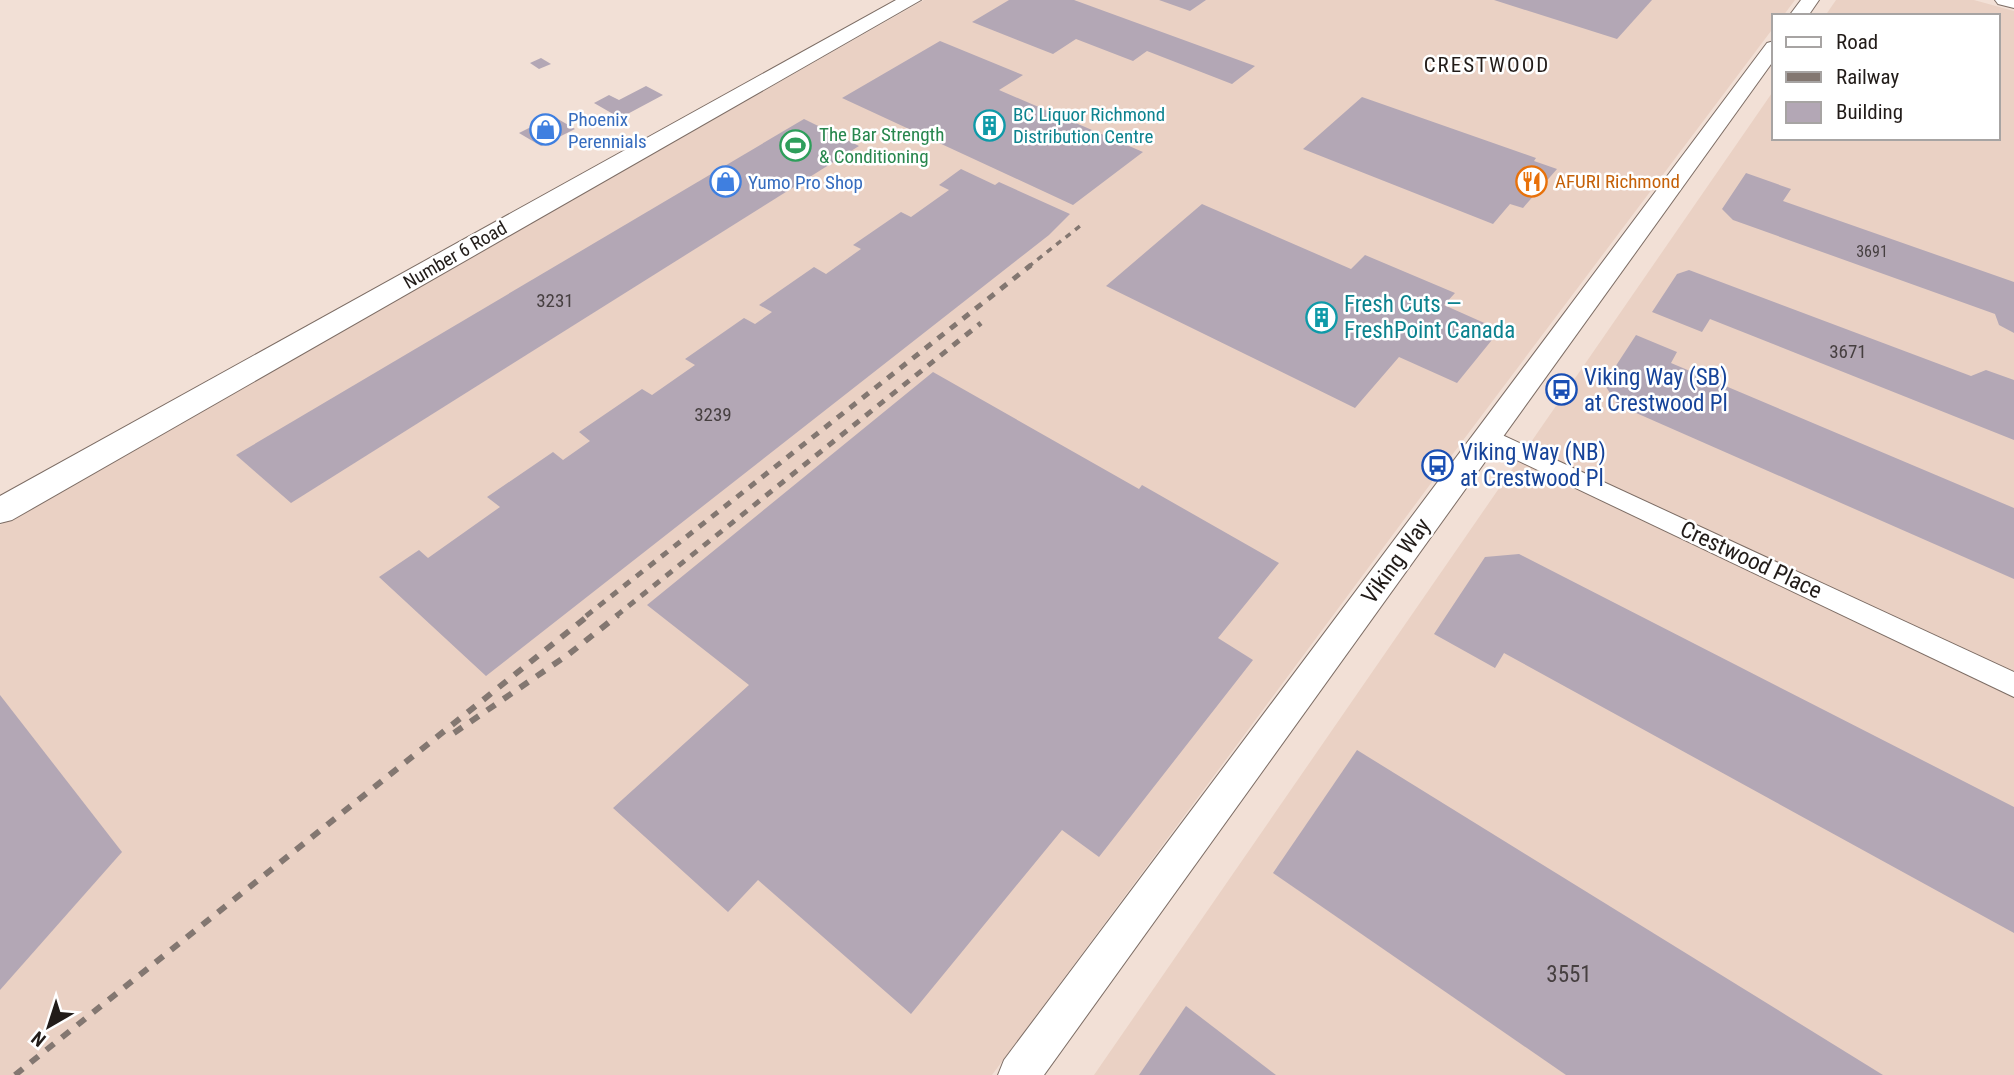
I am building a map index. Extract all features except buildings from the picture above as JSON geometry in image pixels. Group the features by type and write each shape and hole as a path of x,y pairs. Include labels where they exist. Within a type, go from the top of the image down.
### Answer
{"main road":[{"name":"Number 6 Road","path":"0,512 911,0"},
{"path":"2005,0 2014,2"}],"street":[{"name":"Viking Way","path":"1019,1075 1772,50"},
{"name":"Crestwood Place","path":"1487,436 2014,685"}],"shaded area":[{"path":"924,0 1795,0 1784,14 1772,14 1772,30 1449,459 992,1075 0,1075 0,525"},
{"path":"1836,0 1974,0 2014,11 2014,1075 1094,1075 1772,93 1772,140 2000,140 2000,14 1826,14"}],"railway":[{"path":"1028,267 1080,226"},
{"path":"586,616 1031,265"},
{"path":"616,616 981,323"},
{"path":"15,1075 589,615"},
{"path":"454,733 569,654 618,615"}],"place":[{"name":"BC Liquor Richmond Distribution Centre","path":"990,125"},
{"name":"Phoenix Perennials","path":"545,130"},
{"name":"The Bar Strength & Conditioning","path":"796,145"},
{"name":"AFURI Richmond","path":"1532,181"},
{"name":"Yumo Pro Shop","path":"725,182"},
{"name":"Fresh Cuts — FreshPoint Canada","path":"1321,317"},
{"name":"Viking Way (SB) at Crestwood Pl","path":"1561,390"},
{"name":"Viking Way (NB) at Crestwood Pl","path":"1437,465"}],"district":[{"name":"CRESTWOOD","path":"1487,65"}]}
